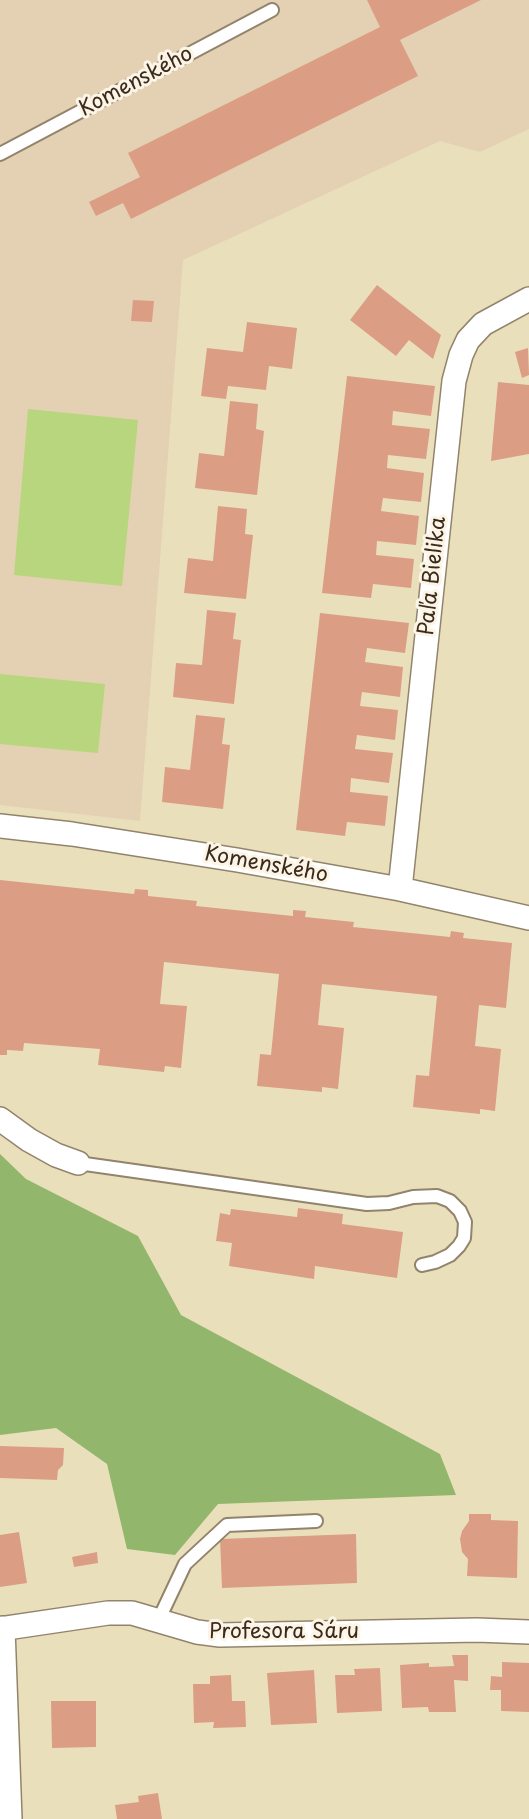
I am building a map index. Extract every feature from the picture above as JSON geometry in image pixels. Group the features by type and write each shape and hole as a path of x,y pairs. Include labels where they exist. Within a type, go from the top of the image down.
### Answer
{"street":[{"name":"Paľa Bielika","path":"400,889 454,381 461,355 475,332 483,324 529,299"},
{"name":"Komenského","path":"0,826 85,836 400,889 529,918"},
{"path":"0,1119 29,1140 56,1155 78,1163"},
{"name":"Profesora Sáru","path":"1,1629 108,1613 132,1613 197,1632 220,1635 477,1630 529,1632"},
{"path":"1,1629 10,1819"}],"lane":[{"name":"Komenského","path":"0,153 272,10"},
{"path":"78,1163 367,1204 388,1203 413,1196 437,1196 450,1201 460,1210 465,1222 464,1238 450,1255 422,1265"},
{"path":"159,1619 185,1564 227,1525 316,1521"}],"shaded area":[{"path":"0,0 529,0 529,129 480,152 440,141 183,260 140,821 0,805"}],"green space":[{"path":"28,409 138,420 122,586 14,575"},
{"path":"0,674 105,684 98,753 0,744"},
{"path":"0,1154 26,1179 138,1236 181,1315 440,1454 456,1495 218,1504 175,1555 127,1549 107,1464 56,1428 0,1435"}],"building":[{"path":"367,0 481,0 400,40 418,76 131,219 123,203 96,216 89,202 140,177 128,153 380,27"},
{"path":"377,285 441,335 433,359 409,340 396,356 350,320"},
{"path":"133,300 154,301 152,322 131,321"},
{"path":"247,322 297,328 292,369 269,366 266,390 228,386 226,399 201,396 207,348 243,352"},
{"path":"528,348 529,375 522,378 515,352"},
{"path":"347,376 435,386 431,416 393,411 392,425 430,429 426,459 388,455 387,468 424,473 421,502 383,498 381,511 419,516 416,545 377,541 376,555 414,559 411,588 373,584 371,598 322,593"},
{"path":"498,382 529,385 529,454 491,461"},
{"path":"230,401 258,404 256,429 264,431 257,495 195,488 199,453 224,456"},
{"path":"218,506 247,509 245,534 253,535 246,599 184,593 188,558 213,561"},
{"path":"207,610 236,613 233,639 241,640 234,704 173,697 176,663 202,665"},
{"path":"320,613 409,623 405,653 367,648 365,662 403,667 400,697 362,692 360,706 398,710 395,740 357,735 355,749 393,753 389,783 351,778 350,792 388,796 385,826 347,822 345,836 296,830"},
{"path":"196,715 225,718 222,744 230,745 223,809 162,802 165,767 190,770"},
{"path":"0,880 134,894 135,889 148,890 148,896 197,901 196,906 293,916 293,910 306,911 305,917 354,922 353,927 450,937 451,931 464,933 463,938 512,943 506,1008 479,1005 475,1046 501,1049 495,1111 480,1109 480,1114 413,1107 416,1075 429,1076 437,996 322,984 318,1025 344,1028 338,1089 322,1087 322,1092 257,1086 260,1054 271,1055 279,974 164,962 160,1004 187,1006 181,1068 165,1066 164,1072 98,1065 100,1049 24,1043 23,1051 7,1050 7,1055 0,1055"},
{"path":"298,1208 343,1214 342,1224 403,1232 397,1278 315,1266 314,1279 229,1266 232,1243 216,1241 220,1213 230,1215 231,1209 297,1217"},
{"path":"0,1446 64,1448 63,1465 58,1470 57,1480 0,1478"},
{"path":"469,1514 491,1514 491,1520 518,1521 517,1578 467,1576 468,1559 462,1552 460,1539 469,1521"},
{"path":"19,1532 27,1583 0,1587 0,1535"},
{"path":"356,1534 357,1583 222,1588 220,1539"},
{"path":"97,1552 98,1563 74,1567 72,1557"},
{"path":"452,1655 468,1655 468,1681 454,1680 456,1712 429,1712 428,1707 402,1708 400,1665 429,1663 429,1667 454,1666"},
{"path":"502,1662 529,1663 529,1712 501,1711 501,1690 490,1690 491,1676 502,1677"},
{"path":"380,1668 382,1711 337,1713 335,1675 355,1675 354,1669"},
{"path":"314,1670 317,1723 271,1725 267,1673"},
{"path":"231,1675 232,1701 245,1701 246,1727 213,1728 214,1722 194,1723 193,1684 210,1684 210,1676"},
{"path":"51,1701 96,1701 96,1747 52,1748"},
{"path":"158,1793 162,1819 117,1819 115,1805 139,1802 138,1796"}]}
